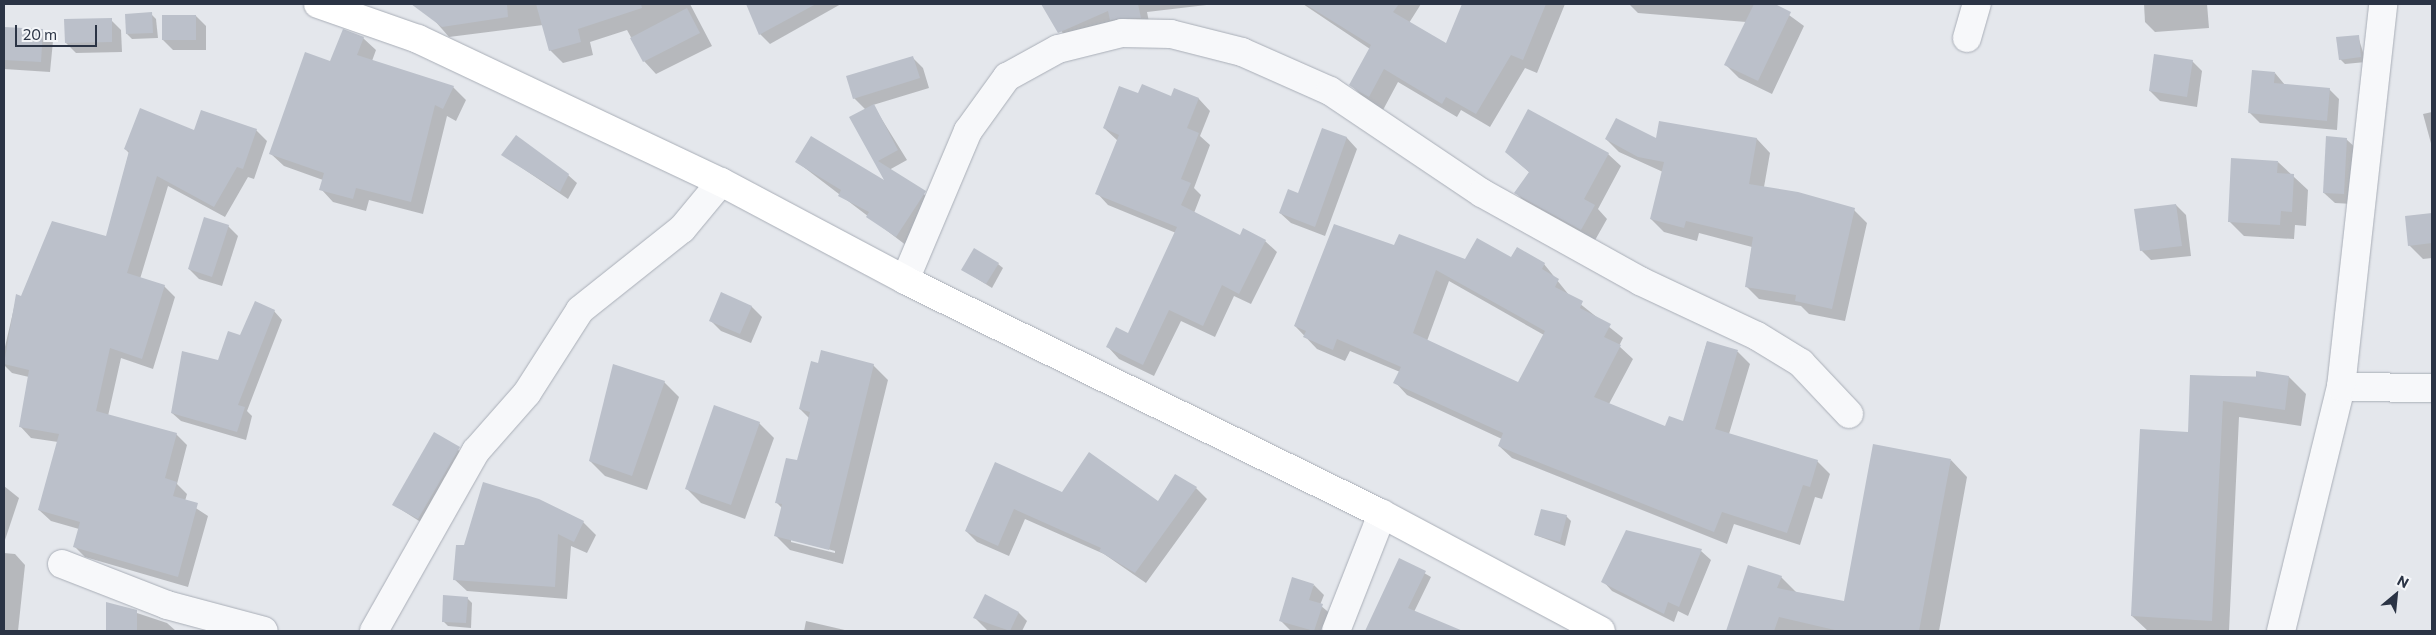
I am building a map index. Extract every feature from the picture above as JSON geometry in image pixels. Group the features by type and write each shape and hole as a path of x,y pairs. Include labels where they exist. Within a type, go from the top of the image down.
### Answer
{"main road":[{"path":"318,4 418,39 721,182 905,280 1382,514 1601,631"}],"street":[{"path":"1967,38 1977,4"},
{"path":"2281,631 2341,387 2383,4"},
{"path":"905,280 968,131 1007,77 1058,49 1122,33 1171,34 1242,52 1330,90 1482,193 1640,282 1757,336 1801,363 1849,414"},
{"path":"374,631 476,451 527,393 580,310 601,288 640,266 682,229 721,182"},
{"path":"2341,387 2432,388"},
{"path":"1336,631 1382,514"},
{"path":"62,564 167,605 264,631"}],"building":[{"path":"411,4 507,4 508,17 442,27"},
{"path":"536,4 641,4 642,8 578,29 581,42 549,51"},
{"path":"746,4 816,4 759,35"},
{"path":"1041,4 1138,4 1141,18 1110,20 1108,11 1058,33"},
{"path":"1305,4 1399,4 1393,12 1446,43 1462,4 1546,4 1523,60 1511,55 1476,114 1446,97 1442,104 1384,69 1369,97 1358,91 1349,85 1371,45"},
{"path":"1754,4 1775,4 1791,12 1758,81 1724,65"},
{"path":"687,8 700,33 643,62 630,38"},
{"path":"152,12 153,33 126,34 125,14"},
{"path":"162,15 196,15 196,40 162,40"},
{"path":"112,18 112,42 65,43 64,19"},
{"path":"4,27 43,29 41,62 4,60"},
{"path":"343,29 364,37 357,55 454,86 443,109 435,105 411,202 356,188 353,199 319,190 324,173 269,154 305,52 330,61"},
{"path":"2359,35 2361,57 2339,60 2336,37"},
{"path":"2154,54 2193,60 2187,97 2149,91"},
{"path":"913,56 920,78 853,99 846,76"},
{"path":"2252,70 2275,72 2274,83 2330,88 2327,121 2248,113"},
{"path":"1142,84 1171,96 1174,88 1199,98 1187,128 1199,133 1181,179 1191,183 1181,205 1240,235 1243,228 1266,240 1239,294 1222,285 1203,326 1169,310 1143,365 1106,347 1116,327 1128,333 1177,227 1095,194 1119,135 1103,128 1119,86 1138,93"},
{"path":"874,104 898,150 878,161 926,191 896,237 866,217 869,212 838,196 841,190 795,162 811,136 884,180 849,117"},
{"path":"140,108 194,130 201,110 257,129 243,169 237,167 214,207 157,176 127,273 165,285 142,359 110,348 96,411 177,433 165,478 177,482 173,496 198,503 178,577 73,547 80,522 38,510 59,434 19,427 29,370 4,364 16,294 21,296 52,221 106,236 129,151 124,149"},
{"path":"1528,109 1609,153 1584,199 1595,205 1581,230 1514,193 1529,172 1505,152"},
{"path":"1616,118 1656,138 1659,121 1757,138 1749,184 1798,192 1855,208 1832,309 1795,301 1796,295 1745,287 1753,237 1686,221 1684,228 1650,219 1664,162 1638,157 1605,139"},
{"path":"1322,128 1347,137 1315,227 1279,213 1288,189 1298,193"},
{"path":"516,135 569,174 560,192 501,155"},
{"path":"2326,136 2347,138 2344,194 2323,193"},
{"path":"2231,158 2278,161 2277,173 2294,174 2292,212 2281,211 2280,225 2228,222"},
{"path":"2176,204 2182,246 2140,251 2134,209"},
{"path":"2432,213 2432,243 2408,246 2405,216"},
{"path":"204,217 229,225 212,277 188,269"},
{"path":"1334,224 1394,245 1399,234 1465,259 1477,238 1511,257 1517,247 1545,263 1542,269 1559,279 1555,287 1583,301 1580,308 1611,324 1604,337 1621,345 1594,397 1665,426 1669,416 1683,421 1707,341 1738,350 1715,429 1818,460 1810,487 1803,485 1787,533 1722,512 1714,532 1498,446 1503,433 1393,383 1401,367 1337,339 1333,350 1303,337 1306,331 1294,326","holes":["1436,270 1545,331 1518,382 1413,333"]},
{"path":"974,248 999,263 986,284 961,270"},
{"path":"721,292 752,306 740,334 709,321"},
{"path":"255,301 275,310 238,405 245,407 237,432 171,413 182,351 218,360 228,331 240,335"},
{"path":"821,350 874,364 829,550 774,536 782,504 775,503 786,458 797,460 810,412 799,409 811,361 818,363"},
{"path":"613,364 665,381 632,476 589,461"},
{"path":"2256,371 2289,376 2285,410 2223,401 2212,621 2131,616 2140,429 2188,432 2190,375 2256,377"},
{"path":"714,405 760,422 731,505 685,489"},
{"path":"434,432 460,447 418,519 392,505"},
{"path":"1873,444 1951,459 1919,631 1839,631 1779,617 1774,631 1726,631 1748,565 1782,576 1777,588 1844,601"},
{"path":"1089,452 1158,501 1175,474 1197,487 1135,573 1099,551 1101,548 1014,509 998,546 965,531 995,462 1062,492"},
{"path":"483,482 539,499 584,521 574,542 558,534 555,587 453,580 456,545 464,545"},
{"path":"1541,509 1567,515 1560,542 1534,535"},
{"path":"1626,530 1702,549 1679,607 1668,602 1664,614 1601,582"},
{"path":"1399,558 1426,571 1408,608 1463,631 1365,631"},
{"path":"1292,577 1314,584 1309,600 1323,604 1314,631 1279,621"},
{"path":"985,594 1019,612 1010,631 973,618"},
{"path":"443,595 468,597 466,623 442,622"},
{"path":"106,602 137,610 137,631 106,631"}]}
